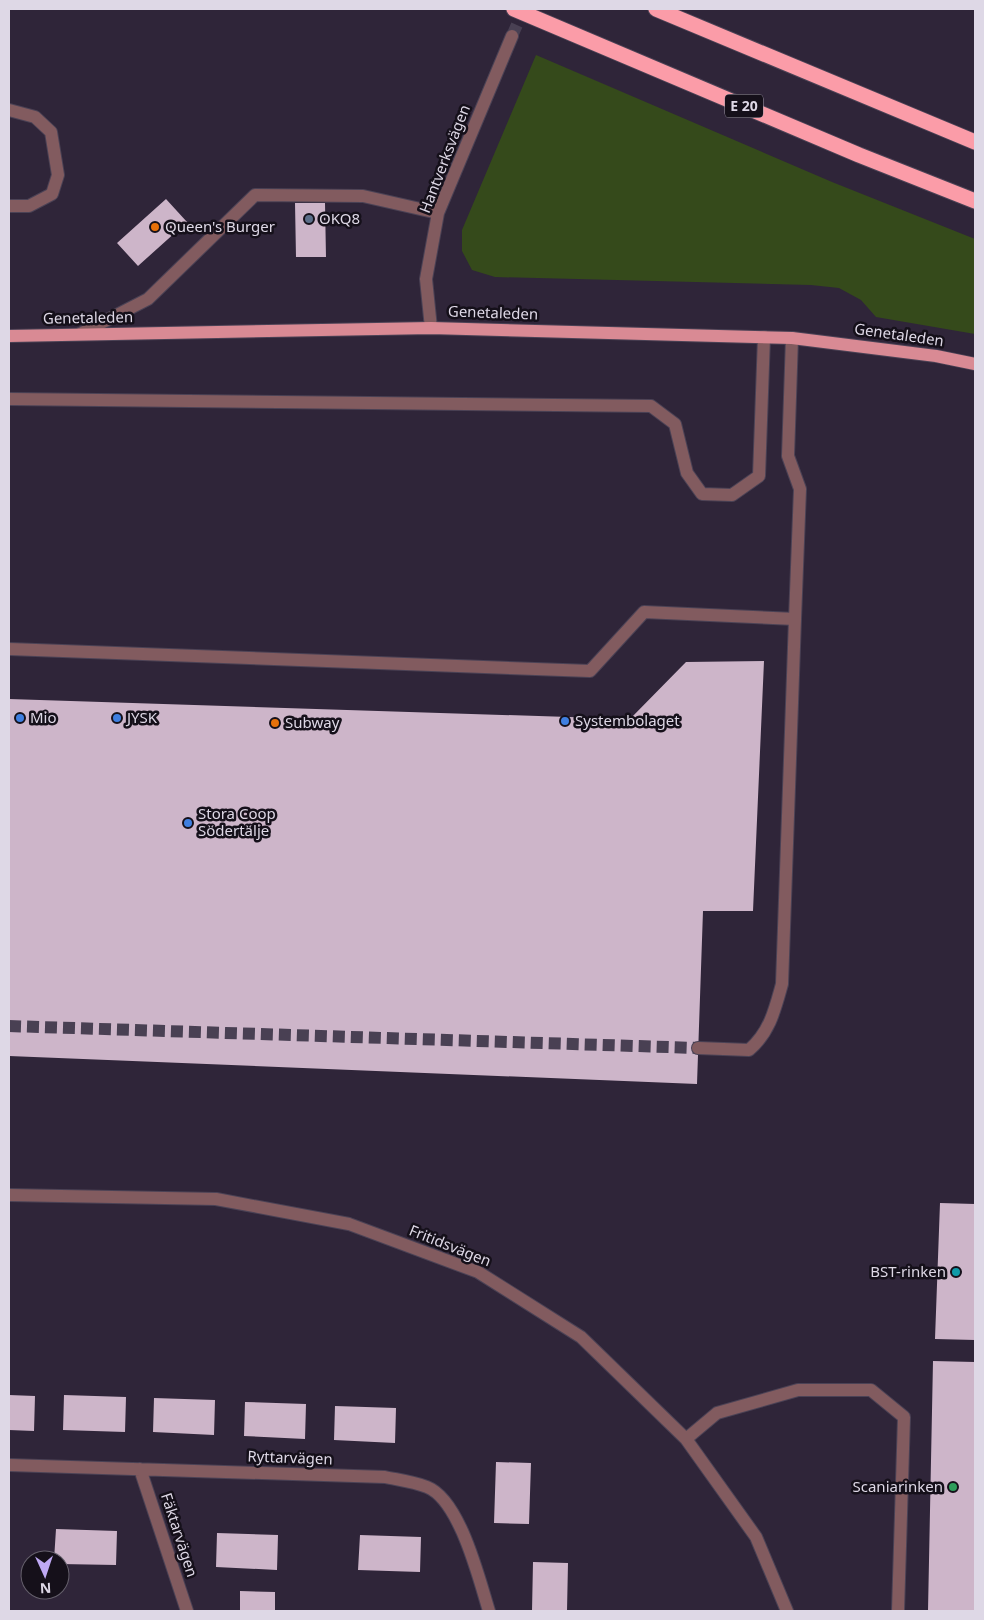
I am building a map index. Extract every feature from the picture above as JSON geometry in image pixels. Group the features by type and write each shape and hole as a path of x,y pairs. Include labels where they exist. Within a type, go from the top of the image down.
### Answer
{"highway":[{"name":"E 20","path":"514,9 859,155 975,201"},
{"path":"656,9 975,142"}],"main road":[{"name":"Genetaleden","path":"9,336 431,328 764,337 792,338 936,356 975,364"}],"street":[{"name":"Hantverksvägen","path":"431,328 426,280 438,213 512,36"},
{"path":"9,110 34,117 51,132 58,175 52,194 29,206 9,206"},
{"path":"80,334 148,299 254,195 363,196 438,213"},
{"path":"9,399 651,406 675,424 687,474 702,494 732,495 759,476 764,337"},
{"path":"698,1048 749,1050 758,1043 773,1018 782,984 800,489 788,456 792,338"},
{"path":"9,650 590,671 644,612 795,620"},
{"name":"Fritidsvägen","path":"9,1195 216,1199 349,1224 478,1272 581,1337 686,1439 756,1537 787,1611"},
{"path":"686,1439 717,1412 798,1390 871,1390 898,1411 904,1417 898,1611"},
{"name":"Ryttarvägen","path":"9,1465 385,1477 428,1487 451,1508 469,1549 489,1611"},
{"name":"Fäktarvägen","path":"140,1469 188,1611"}],"green space":[{"path":"536,55 832,182 975,239 975,334 876,317 861,300 839,288 811,285 495,277 472,270 462,251 462,230"}],"building":[{"path":"166,199 187,222 138,266 117,243"},
{"path":"295,203 325,203 326,257 296,257"},
{"path":"764,661 753,911 703,911 697,1084 9,1056 9,699 630,719 686,662"},
{"name":"BST-rinken","path":"940,1203 975,1204 975,1340 935,1339"},
{"name":"Scaniarinken","path":"933,1361 975,1362 975,1611 928,1611"},
{"path":"9,1395 35,1396 34,1431 9,1430"},
{"path":"64,1395 126,1397 125,1432 63,1430"},
{"path":"154,1398 215,1400 214,1435 153,1432"},
{"path":"245,1402 306,1404 305,1439 244,1436"},
{"path":"335,1406 396,1408 395,1443 334,1440"},
{"path":"496,1462 531,1463 529,1524 494,1523"},
{"path":"56,1529 117,1531 116,1565 70,1564 70,1550 55,1550"},
{"path":"217,1533 278,1535 277,1570 216,1567"},
{"path":"360,1535 421,1537 420,1572 358,1570"},
{"path":"533,1562 568,1563 567,1611 532,1611"},
{"path":"240,1591 275,1592 275,1611 240,1611"}],"tunnel":[{"path":"512,36 524,9"},
{"path":"9,1026 698,1048"}],"place":[{"name":"OKQ8","path":"309,219"},
{"name":"Queen's Burger","path":"155,227"},
{"name":"Mio","path":"20,718"},
{"name":"JYSK","path":"117,718"},
{"name":"Systembolaget","path":"565,721"},
{"name":"Subway","path":"275,723"},
{"name":"Stora Coop Södertälje","path":"188,823"},
{"name":"BST-rinken","path":"956,1272"},
{"name":"Scaniarinken","path":"953,1487"}]}
